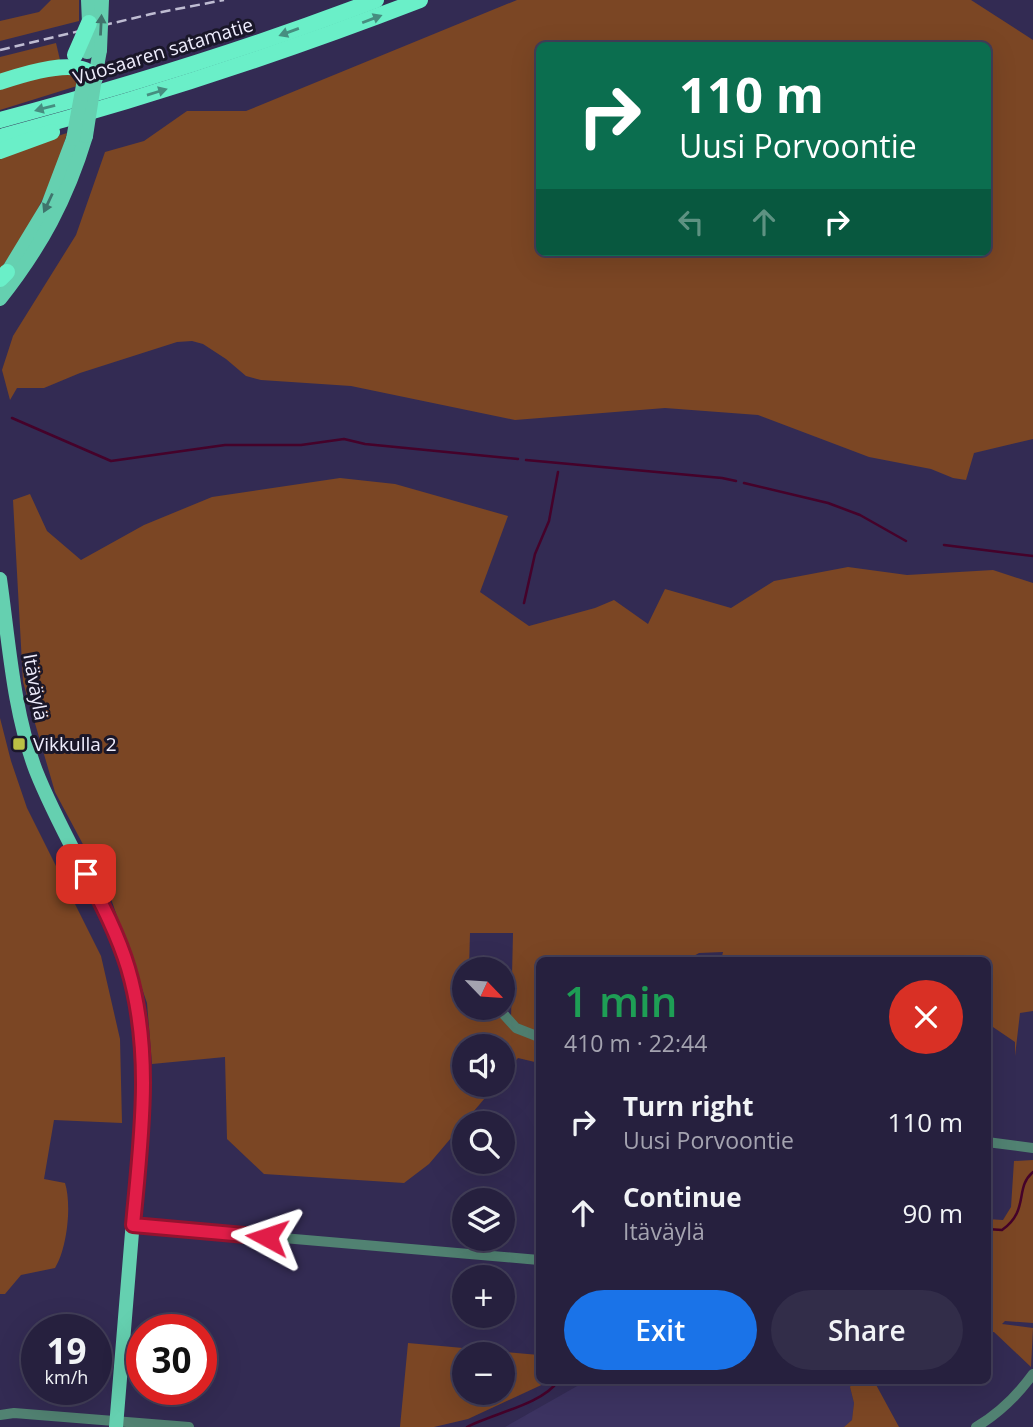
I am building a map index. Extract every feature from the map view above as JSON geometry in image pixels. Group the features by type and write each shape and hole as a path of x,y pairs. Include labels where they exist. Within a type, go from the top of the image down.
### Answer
{"highway":[{"name":"Vuosaaren satamatie","path":"0,120 171,72 260,43 376,0"},
{"path":"0,151 62,129 92,112 289,49 420,0"},
{"path":"88,76 82,56 89,23"},
{"path":"0,82 82,56"},
{"name":"Vuosaaren satamatie","path":"0,136 92,112"}],"main road":[{"path":"88,0 89,23"},
{"path":"0,299 23,270 52,224 66,195 79,137 88,76 82,56 102,0"},
{"path":"2,278 48,205 79,137"},
{"name":"Itäväylä","path":"1,588 18,701 29,752 48,798 115,934 130,977 141,1035 142,1116 116,1425"}],"street":[{"path":"509,1020 516,1028 536,1036"},
{"path":"991,1143 1033,1148"},
{"path":"133,1225 536,1260"},
{"path":"976,1427 994,1423 1033,1374"},
{"path":"0,1415 14,1413 116,1425 189,1427"}],"shaded area":[{"path":"51,0 79,0 79,21 0,41 0,21 39,12"},
{"path":"517,0 971,0 1033,40 1033,439 974,453 966,480 931,469 869,457 758,415 665,408 515,420 351,386 261,380 246,376 203,344 192,341 177,342 80,373 44,388 17,388 10,400 2,370 13,336 76,235 105,152 144,141 187,111 246,111"},
{"path":"56,43 60,60 0,77 0,57"},
{"path":"80,73 77,86 0,110 0,89 50,75"},
{"path":"67,133 40,205 0,270 0,155"},
{"path":"340,478 395,484 508,516 480,592 529,626 614,600 648,624 665,589 731,608 774,581 848,567 907,575 993,570 1033,583 1033,1011 1020,1013 1015,1056 1015,1042 991,1026 991,957 722,957 723,952 699,953 692,957 536,957 536,1032 518,1026 512,1020 515,1020 513,933 470,933 469,957 452,957 452,1020 504,1020 514,1032 536,1041 536,1062 518,1058 515,1062 515,1034 452,1034 452,1097 486,1097 474,1111 452,1111 452,1137 429,1164 404,1183 264,1174 227,1139 225,1057 152,1064 147,1003 109,893 55,792 23,682 13,500 30,494 47,531 81,560 144,525 212,497"},
{"path":"0,718 27,808 101,956 120,1039 122,1123 54,1120 44,1179 65,1183 68,1215 63,1250 55,1268 21,1275 5,1294 0,1294"},
{"path":"1033,1160 1033,1323 1005,1321 1002,1324 1033,1328 1031,1367 991,1332 991,1219 1003,1220 1011,1207 1014,1161"},
{"path":"408,1343 452,1347 452,1405 498,1405 468,1419 434,1427 400,1427"},
{"path":"515,1353 536,1355 536,1384 544,1384 515,1397"},
{"path":"581,1384 852,1384 854,1403 852,1420 844,1427 505,1427"},
{"path":"852,1384 876,1384 899,1427 844,1427 852,1420 854,1403"}],"waterway":[{"path":"12,418 111,461 225,445 301,445 344,439 365,444 518,459"},
{"path":"526,460 736,481"},
{"path":"524,603 535,554 549,521 558,472"},
{"path":"744,483 828,503 860,515 906,541"},
{"path":"944,545 1033,556"},
{"path":"991,1229 1002,1230 1011,1222 1019,1207 1027,1178 1033,1172"},
{"path":"467,1427 529,1402 555,1384"}],"railway":[{"path":"0,50 151,14 224,0"}],"place":[{"name":"Vikkulla 2","path":"19,744"}],"route":[{"path":"86,874 127,965 138,1010 143,1076 133,1225 267,1237"}]}
